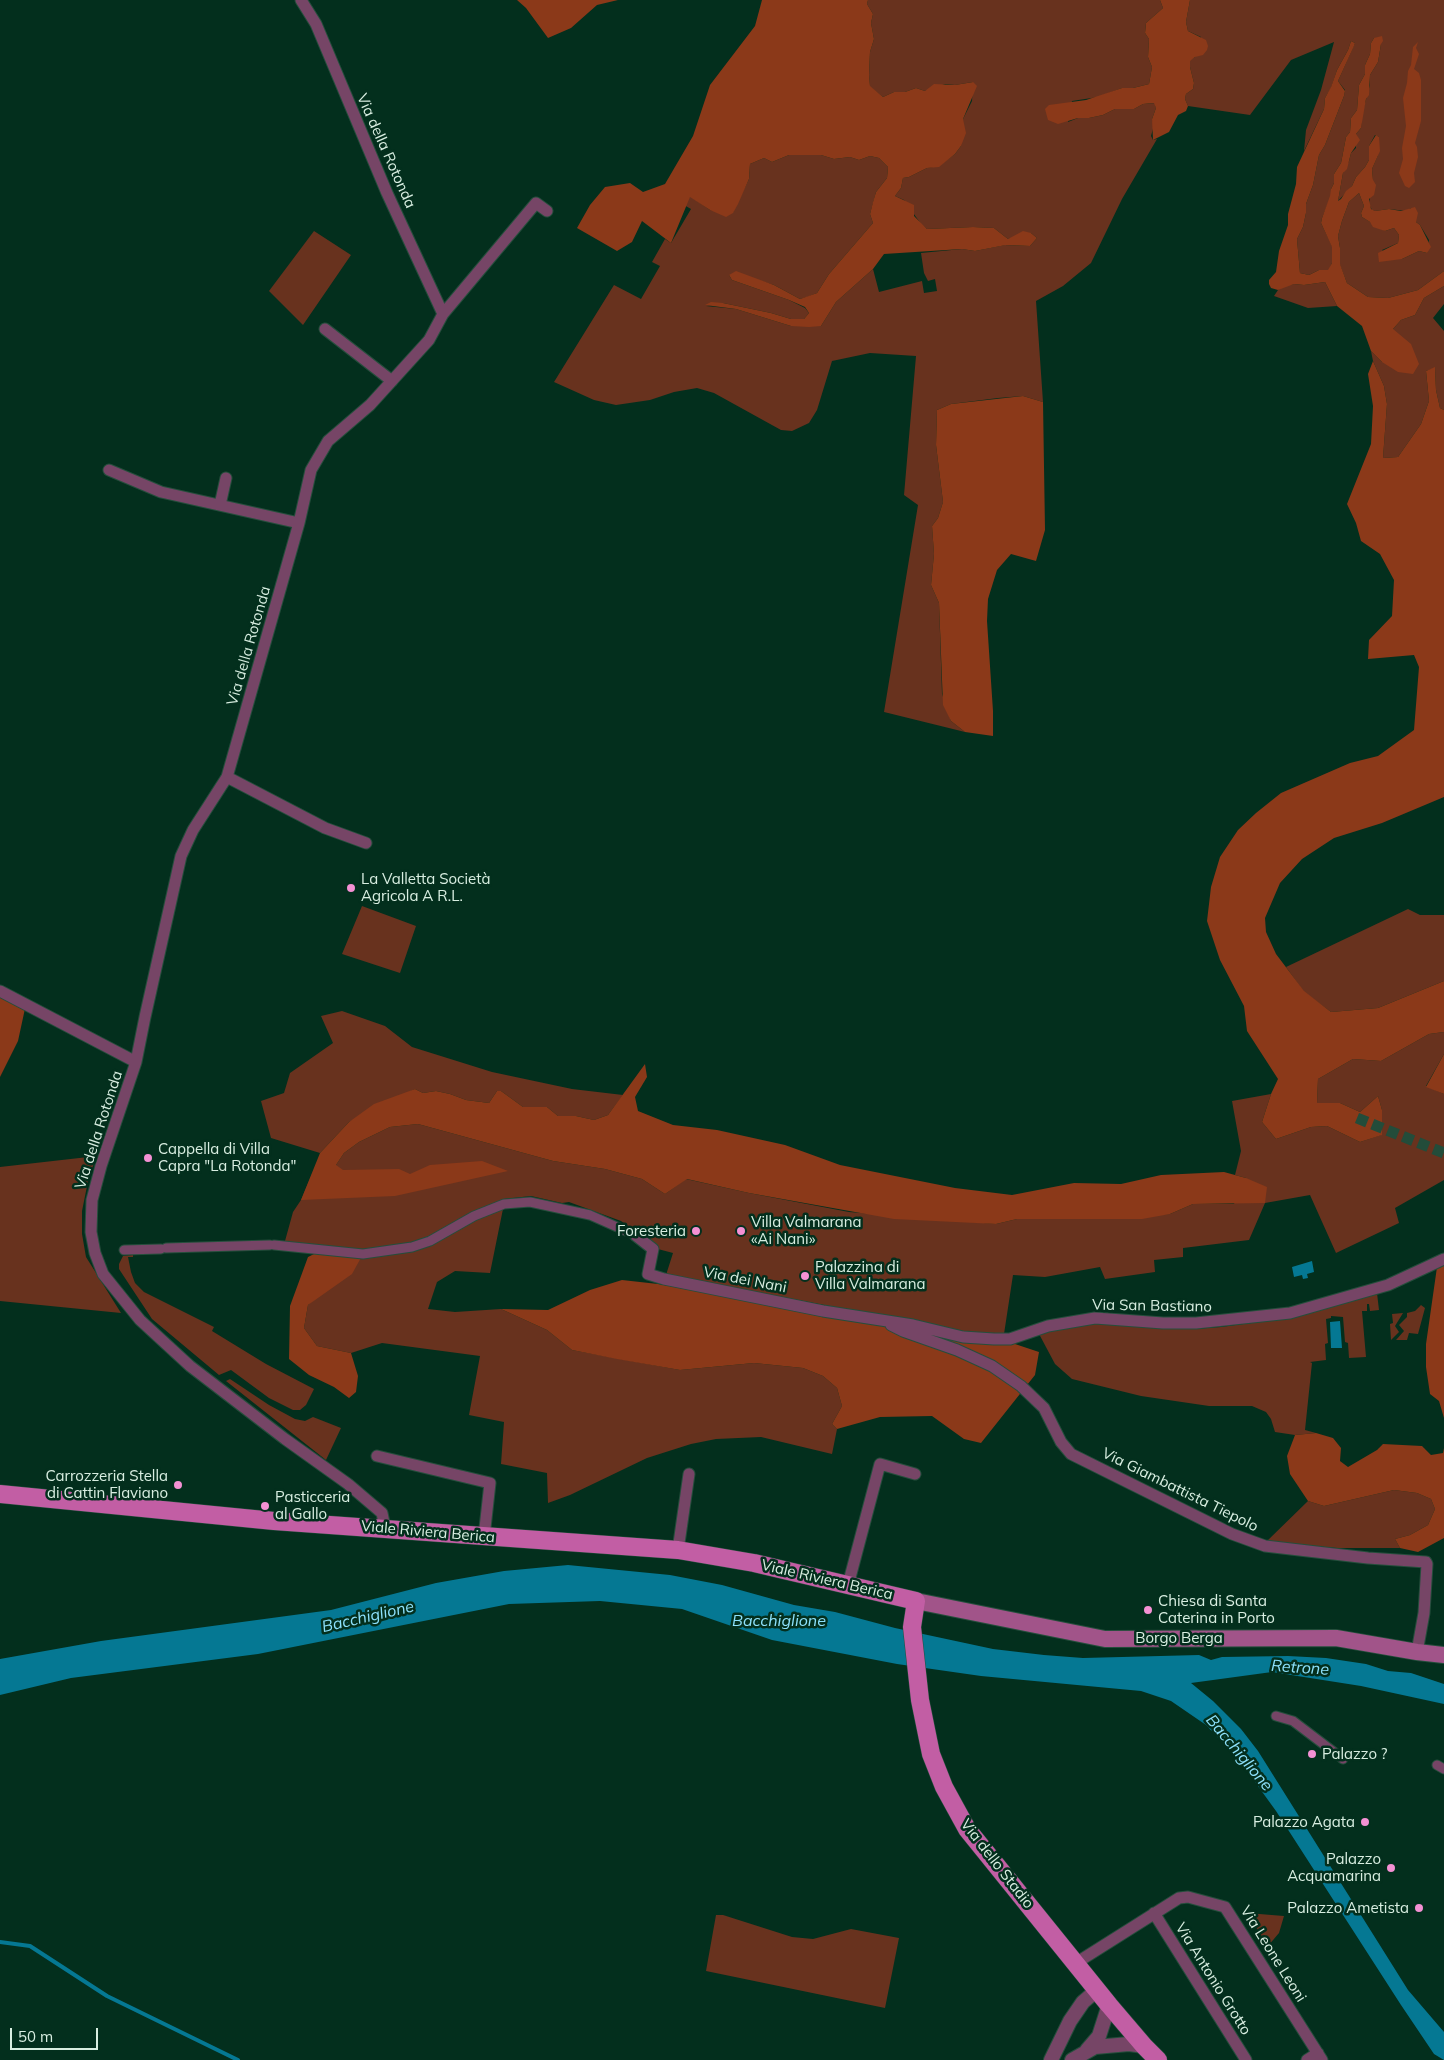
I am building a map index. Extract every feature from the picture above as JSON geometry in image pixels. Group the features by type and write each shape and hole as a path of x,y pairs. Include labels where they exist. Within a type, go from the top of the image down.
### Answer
{"main road":[{"name":"Viale Riviera Berica","path":"0,1494 264,1520 678,1550 754,1563 916,1601"},
{"name":"Borgo Berga","path":"916,1601 1105,1639 1336,1638 1444,1655"},
{"name":"Via dello Stadio","path":"916,1601 912,1627 920,1700 930,1754 944,1787 967,1829 1097,1990 1158,2060"}],"street":[{"name":"Via della Rotonda","path":"301,0 320,32 387,193 443,314"},
{"name":"Via della Rotonda","path":"385,1528 382,1513 348,1484 285,1440 190,1366 140,1320 103,1274 94,1253 91,1232 92,1200 101,1166 145,1040 181,856 193,830 227,777 299,523 310,470 328,441 370,406 429,340 443,314 536,203 547,211"},
{"path":"325,329 392,381"},
{"path":"109,470 161,492 299,523"},
{"path":"220,505 226,478"},
{"path":"227,777 325,828 366,843"},
{"path":"0,991 136,1062"},
{"path":"124,1250 272,1245 362,1254 412,1247 430,1241 474,1216 504,1204 530,1202 590,1215 635,1235"},
{"name":"Via dei Nani","path":"635,1235 653,1249 648,1274 664,1279 823,1311 883,1320"},
{"name":"Via San Bastiano","path":"883,1320 963,1337 994,1339 1010,1338 1048,1326 1094,1318 1163,1323 1235,1320 1290,1313 1362,1294 1388,1285 1444,1259"},
{"name":"Via Giambattista Tiepolo","path":"883,1320 903,1331 957,1350 992,1366 1021,1386 1044,1408 1061,1442 1071,1454 1232,1534 1265,1546 1368,1558 1426,1562 1424,1613 1417,1652"},
{"path":"377,1456 490,1483 484,1537"},
{"path":"848,1585 880,1464 915,1474"},
{"path":"678,1550 689,1474"},
{"path":"1276,1716 1293,1721 1343,1759"},
{"name":"Via Leone Leoni","path":"1076,1963 1179,1898 1188,1897 1225,1907 1320,2056"},
{"name":"Via Antonio Grotto","path":"1154,1913 1246,2060"},
{"path":"1051,2060 1070,2021 1083,2002 1097,1990"},
{"path":"1086,2051 1099,2036 1109,2004"},
{"path":"1072,2060 1086,2051 1106,2045 1144,2046"},
{"path":"1307,2060 1320,2056"}],"shaded area":[{"path":"517,0 618,0 597,5 571,28 548,38 526,8"},
{"path":"762,0 868,0 867,4 873,14 871,23 874,39 870,52 870,86 883,97 894,92 905,92 916,88 925,91 934,84 955,85 973,82 977,86 963,119 966,133 961,146 955,154 939,167 927,168 903,178 901,188 895,196 914,205 914,216 927,229 994,228 1008,239 1023,231 1031,233 1037,238 1030,246 1006,245 975,251 962,249 884,254 873,269 836,302 821,326 809,327 791,326 736,309 705,305 711,302 723,303 791,319 804,319 809,313 805,307 732,280 729,275 736,271 774,285 800,299 817,293 829,274 873,223 870,214 876,192 887,178 888,167 879,158 870,156 859,160 850,157 834,159 821,155 789,155 772,162 764,158 750,164 749,179 738,204 733,213 726,217 710,210 690,197 671,243 642,221 632,242 617,251 577,228 590,205 605,187 630,183 643,192 665,184 693,136 710,85 755,26"},
{"path":"868,0 1160,0 1163,8 1146,23 1145,33 1149,39 1148,57 1152,67 1149,84 1133,88 1122,88 1098,97 1072,101 1068,122 1078,118 1103,115 1115,109 1134,109 1143,104 1155,103 1156,108 1152,119 1154,125 1151,136 1153,140 1157,139 1122,199 1091,263 1063,286 1036,301 1043,402 1023,396 951,404 937,410 936,445 943,502 938,518 932,526 934,554 931,585 939,603 942,694 951,721 965,732 884,712 918,505 904,495 916,356 870,353 832,361 817,410 809,423 792,431 781,430 714,393 697,388 674,392 650,400 616,405 594,400 554,382 614,285 641,299 660,266 652,262 665,239 671,243 691,209 684,205 690,196 710,210 733,212 749,179 750,164 764,158 772,162 789,155 821,155 834,159 850,157 859,160 870,156 879,158 888,167 887,178 876,192 870,214 873,223 829,274 817,293 807,297 800,299 774,285 729,275 732,280 789,300 805,308 809,313 804,319 791,319 723,303 706,306 736,309 791,326 821,326 836,302 873,269 879,292 922,281 924,293 937,291 935,279 928,281 924,273 921,253 962,249 975,251 1005,245 1030,246 1037,238 1031,233 1008,239 994,228 927,229 921,224 904,200 895,196 901,188 903,178 927,168 939,166 955,154 961,146 963,119 972,101 973,82 955,85 945,84 925,91 916,88 905,92 894,92 883,97 870,87 870,52 874,39 871,23 873,14 867,4"},
{"path":"1160,0 1190,0 1186,22 1188,31 1206,40 1208,46 1203,55 1195,57 1190,61 1194,83 1193,89 1186,94 1185,99 1188,106 1186,111 1178,115 1169,132 1153,140 1152,119 1156,108 1154,103 1143,104 1134,109 1115,109 1103,115 1078,118 1058,124 1048,120 1045,109 1049,105 1086,100 1122,88 1133,88 1149,84 1152,67 1148,57 1149,39 1145,33 1146,23 1163,8"},
{"path":"1190,0 1444,0 1444,271 1418,290 1388,298 1368,297 1347,283 1340,265 1338,236 1349,202 1359,193 1364,206 1361,213 1362,217 1385,231 1394,228 1399,235 1398,243 1382,250 1391,259 1402,259 1419,251 1427,253 1429,240 1416,222 1411,208 1406,211 1389,209 1375,211 1372,210 1369,204 1373,180 1372,169 1378,155 1379,137 1375,135 1369,146 1369,160 1356,177 1352,186 1338,201 1343,173 1351,153 1356,148 1356,134 1361,128 1362,114 1370,85 1370,75 1378,62 1381,44 1374,38 1371,43 1370,54 1365,65 1365,74 1359,85 1357,110 1351,118 1350,132 1346,137 1341,163 1334,174 1331,196 1322,218 1321,223 1332,246 1332,263 1329,270 1319,270 1309,275 1300,273 1297,239 1303,227 1306,204 1313,185 1319,155 1325,145 1344,96 1345,90 1338,81 1355,43 1351,41 1337,70 1331,88 1325,98 1324,109 1304,151 1306,130 1321,90 1334,42 1291,60 1250,115 1188,106 1185,99 1186,94 1193,89 1194,83 1190,60 1195,57 1201,37 1188,31 1186,22"},
{"path":"1382,36 1383,41 1378,62 1370,75 1369,95 1366,99 1361,128 1356,134 1360,140 1351,153 1347,169 1343,173 1338,201 1352,186 1356,177 1365,167 1369,160 1369,146 1376,135 1379,137 1380,151 1372,169 1373,180 1376,185 1374,195 1369,199 1371,209 1375,211 1389,209 1401,211 1415,207 1418,213 1416,222 1420,225 1431,247 1427,253 1419,251 1402,259 1379,262 1378,253 1398,243 1399,235 1394,228 1385,231 1373,227 1370,222 1362,217 1361,213 1364,206 1359,193 1349,202 1342,221 1338,236 1340,264 1347,283 1368,297 1388,298 1418,290 1444,271 1444,286 1424,298 1415,315 1401,320 1393,329 1411,344 1419,364 1413,374 1398,372 1382,362 1371,351 1362,326 1337,306 1325,282 1304,285 1294,284 1278,290 1271,288 1269,284 1269,280 1276,272 1279,251 1288,225 1288,214 1296,184 1297,167 1324,109 1325,98 1351,41 1355,43 1338,81 1345,91 1344,96 1325,145 1319,155 1313,185 1306,204 1303,227 1297,239 1300,273 1309,275 1319,270 1328,270 1332,263 1332,247 1321,223 1322,218 1334,183 1334,174 1341,163 1346,137 1350,132 1351,118 1357,110 1359,85 1365,74 1365,65 1370,54 1371,43 1374,38"},
{"path":"1418,42 1416,48 1419,54 1414,69 1419,73 1421,80 1421,121 1415,143 1418,157 1414,173 1415,182 1409,188 1405,186 1399,173 1403,159 1402,148 1406,126 1403,98 1408,71 1411,65 1413,47"},
{"path":"314,231 351,255 303,325 269,291"},
{"path":"1325,282 1337,306 1308,308 1274,296 1284,286"},
{"path":"1444,286 1444,304 1433,318 1444,331 1444,410 1440,408 1436,390 1435,368 1426,371 1429,401 1421,424 1398,457 1383,458 1387,404 1384,386 1373,361 1371,351 1382,362 1393,329 1401,320 1415,315 1424,298"},
{"path":"1373,361 1384,386 1387,404 1383,458 1398,457 1421,424 1429,401 1426,371 1435,367 1436,390 1440,408 1444,410 1444,797 1382,823 1334,838 1302,859 1280,883 1265,918 1266,932 1276,954 1304,991 1331,1012 1378,1008 1444,981 1444,1032 1429,1034 1381,1061 1353,1059 1318,1079 1317,1103 1340,1103 1360,1112 1378,1096 1382,1110 1382,1135 1360,1142 1327,1126 1311,1127 1276,1139 1262,1122 1278,1079 1247,1031 1244,1006 1220,960 1207,921 1211,887 1220,857 1238,830 1281,793 1350,763 1378,756 1414,730 1419,667 1414,655 1368,659 1369,640 1392,616 1394,580 1380,554 1361,541 1356,523 1347,504 1371,444 1373,406 1368,374"},
{"path":"1023,396 1043,402 1045,530 1036,561 1011,554 997,570 988,599 987,621 993,736 965,732 951,721 943,705 939,603 931,585 934,554 932,526 938,518 943,502 936,445 937,410 951,404"},
{"path":"362,906 416,926 400,973 342,954"},
{"path":"1408,909 1420,915 1444,915 1444,981 1378,1008 1331,1012 1304,992 1286,967"},
{"path":"0,991 26,1004 18,1041 0,1077"},
{"path":"342,1011 385,1026 412,1047 492,1072 572,1089 623,1095 608,1115 594,1120 576,1116 558,1116 547,1107 523,1107 501,1091 497,1091 489,1103 466,1100 436,1091 423,1093 415,1089 349,1122 320,1153 271,1138 261,1101 284,1093 290,1073 333,1043 321,1016"},
{"path":"1444,1032 1444,1054 1426,1086 1444,1094 1444,1180 1395,1208 1399,1223 1336,1253 1310,1195 1265,1203 1249,1240 1183,1248 1183,1257 1154,1260 1155,1272 1105,1279 1100,1267 1045,1277 1013,1275 1004,1334 977,1334 666,1275 673,1253 654,1248 655,1245 621,1221 569,1202 562,1203 531,1196 504,1199 473,1213 429,1239 408,1244 361,1251 321,1248 285,1241 293,1212 301,1200 312,1174 336,1165 344,1153 359,1142 390,1127 418,1124 553,1161 605,1169 642,1179 665,1194 686,1179 849,1212 996,1224 1017,1219 1170,1214 1193,1204 1234,1204 1246,1178 1235,1175 1241,1151 1232,1101 1271,1094 1262,1122 1276,1139 1311,1127 1327,1126 1360,1142 1381,1135 1382,1110 1378,1096 1360,1112 1340,1103 1317,1103 1318,1079 1353,1059 1381,1061 1429,1034"},
{"path":"1444,1054 1444,1094 1426,1087"},
{"path":"645,1064 647,1077 635,1097 638,1111 673,1125 717,1130 785,1145 840,1165 955,1188 1012,1195 1074,1183 1121,1184 1161,1175 1224,1172 1246,1178 1267,1187 1265,1203 1193,1204 1170,1214 1142,1219 1017,1219 996,1224 894,1219 749,1193 687,1179 665,1194 642,1179 605,1169 553,1161 418,1124 390,1127 359,1142 344,1153 336,1165 343,1170 399,1169 410,1174 430,1165 482,1161 508,1171 395,1196 301,1200 320,1153 349,1122 374,1104 415,1089 423,1093 436,1091 466,1100 489,1103 497,1091 501,1091 523,1107 547,1107 558,1116 576,1116 594,1120 608,1115"},
{"path":"97,1156 89,1176 82,1211 82,1234 86,1257 121,1313 0,1301 0,1167"},
{"path":"504,1204 490,1273 455,1271 437,1282 428,1309 455,1312 501,1309 547,1330 572,1350 680,1370 754,1363 803,1368 823,1376 837,1388 842,1406 832,1424 837,1429 832,1454 761,1437 716,1439 691,1444 647,1458 570,1495 548,1503 547,1473 501,1464 504,1422 469,1415 480,1356 382,1343 351,1353 317,1346 304,1328 308,1305 363,1254 412,1247"},
{"path":"322,1250 363,1254 352,1274 308,1305 304,1328 317,1346 351,1353 358,1376 356,1392 349,1398 334,1387 309,1375 289,1359 290,1306 308,1257"},
{"path":"133,1255 133,1257 128,1257 131,1272 135,1283 144,1292 214,1327 212,1331 266,1364 314,1389 306,1405 300,1410 293,1410 269,1398 231,1370 219,1375 152,1319 119,1269 123,1256"},
{"path":"1444,1263 1444,1418 1439,1401 1430,1394 1426,1367 1426,1344 1437,1267"},
{"path":"622,1280 658,1284 1012,1343 1039,1352 1035,1375 981,1443 964,1439 932,1416 880,1417 837,1429 832,1424 842,1406 837,1388 823,1376 803,1368 754,1363 680,1370 617,1359 572,1350 547,1330 501,1309 548,1310 590,1290"},
{"path":"1377,1293 1379,1310 1370,1311 1369,1304 1367,1304 1367,1311 1362,1311 1366,1357 1349,1358 1348,1343 1345,1342 1343,1317 1331,1316 1331,1318 1326,1319 1328,1343 1325,1344 1326,1360 1310,1362 1312,1363 1305,1430 1316,1433 1295,1435 1275,1432 1271,1419 1266,1412 1252,1406 1209,1406 1141,1396 1072,1379 1055,1364 1038,1332 1095,1320 1193,1329 1221,1327 1287,1318"},
{"path":"1421,1305 1425,1308 1418,1334 1409,1333 1407,1340 1396,1340 1404,1331 1399,1325 1407,1317 1407,1313 1415,1311"},
{"path":"1403,1313 1395,1326 1399,1332 1391,1340 1390,1324 1393,1323 1392,1314"},
{"path":"230,1379 269,1405 295,1419 305,1421 313,1417 341,1428 326,1460 226,1381"},
{"path":"1316,1433 1333,1438 1341,1448 1340,1461 1348,1467 1377,1450 1383,1444 1422,1446 1431,1455 1443,1453 1444,1448 1444,1538 1418,1552 1400,1548 1395,1539 1410,1535 1428,1525 1435,1509 1431,1499 1417,1493 1394,1490 1324,1506 1308,1501 1290,1474 1287,1456 1295,1435"},
{"path":"1394,1490 1417,1493 1431,1499 1435,1509 1428,1525 1410,1535 1395,1539 1400,1548 1337,1548 1266,1542 1308,1501 1324,1506"},
{"path":"1247,1913 1284,1916 1279,1933 1268,1946"},
{"path":"716,1915 723,1915 792,1937 813,1939 851,1929 899,1938 885,2008 706,1971"}],"water":[{"path":"1312,1261 1314,1272 1307,1274 1308,1278 1303,1279 1302,1275 1294,1277 1292,1267"},
{"path":"1340,1321 1342,1348 1331,1348 1330,1322"},
{"name":"Bacchiglione","path":"568,1565 670,1575 722,1585 794,1605 835,1612 895,1628 993,1649 1083,1658 1199,1655 1211,1660 1222,1657 1288,1656 1326,1658 1366,1664 1388,1671 1411,1673 1444,1684 1444,1704 1361,1686 1272,1672 1191,1683 1213,1701 1241,1729 1258,1751 1408,1990 1444,2032 1444,2060 1434,2054 1276,1811 1239,1760 1206,1725 1171,1701 1141,1691 981,1676 897,1664 772,1640 682,1609 600,1601 509,1604 258,1654 71,1678 0,1695 0,1659 101,1641 331,1610 436,1583 504,1571"}],"waterway":[{"path":"0,1942 30,1946 107,1996 238,2060"}],"tunnel":[{"path":"1357,1118 1444,1153"}],"place":[{"name":"La Valletta Società Agricola A R.L.","path":"351,888"},
{"name":"Cappella di Villa Capra \"La Rotonda\"","path":"148,1158"},
{"name":"Foresteria","path":"696,1231"},
{"name":"Villa Valmarana «Ai Nani»","path":"741,1231"},
{"name":"Palazzina di Villa Valmarana","path":"805,1276"},
{"name":"Carrozzeria Stella di Cattin Flaviano","path":"178,1485"},
{"name":"Pasticceria al Gallo","path":"265,1506"},
{"name":"Chiesa di Santa Caterina in Porto","path":"1148,1610"},
{"name":"Palazzo ?","path":"1312,1754"},
{"name":"Palazzo Agata","path":"1365,1822"},
{"name":"Palazzo Acquamarina","path":"1391,1868"},
{"name":"Palazzo Ametista","path":"1419,1908"}],"water label":[{"name":"Retrone","path":"1300,1668"}]}
